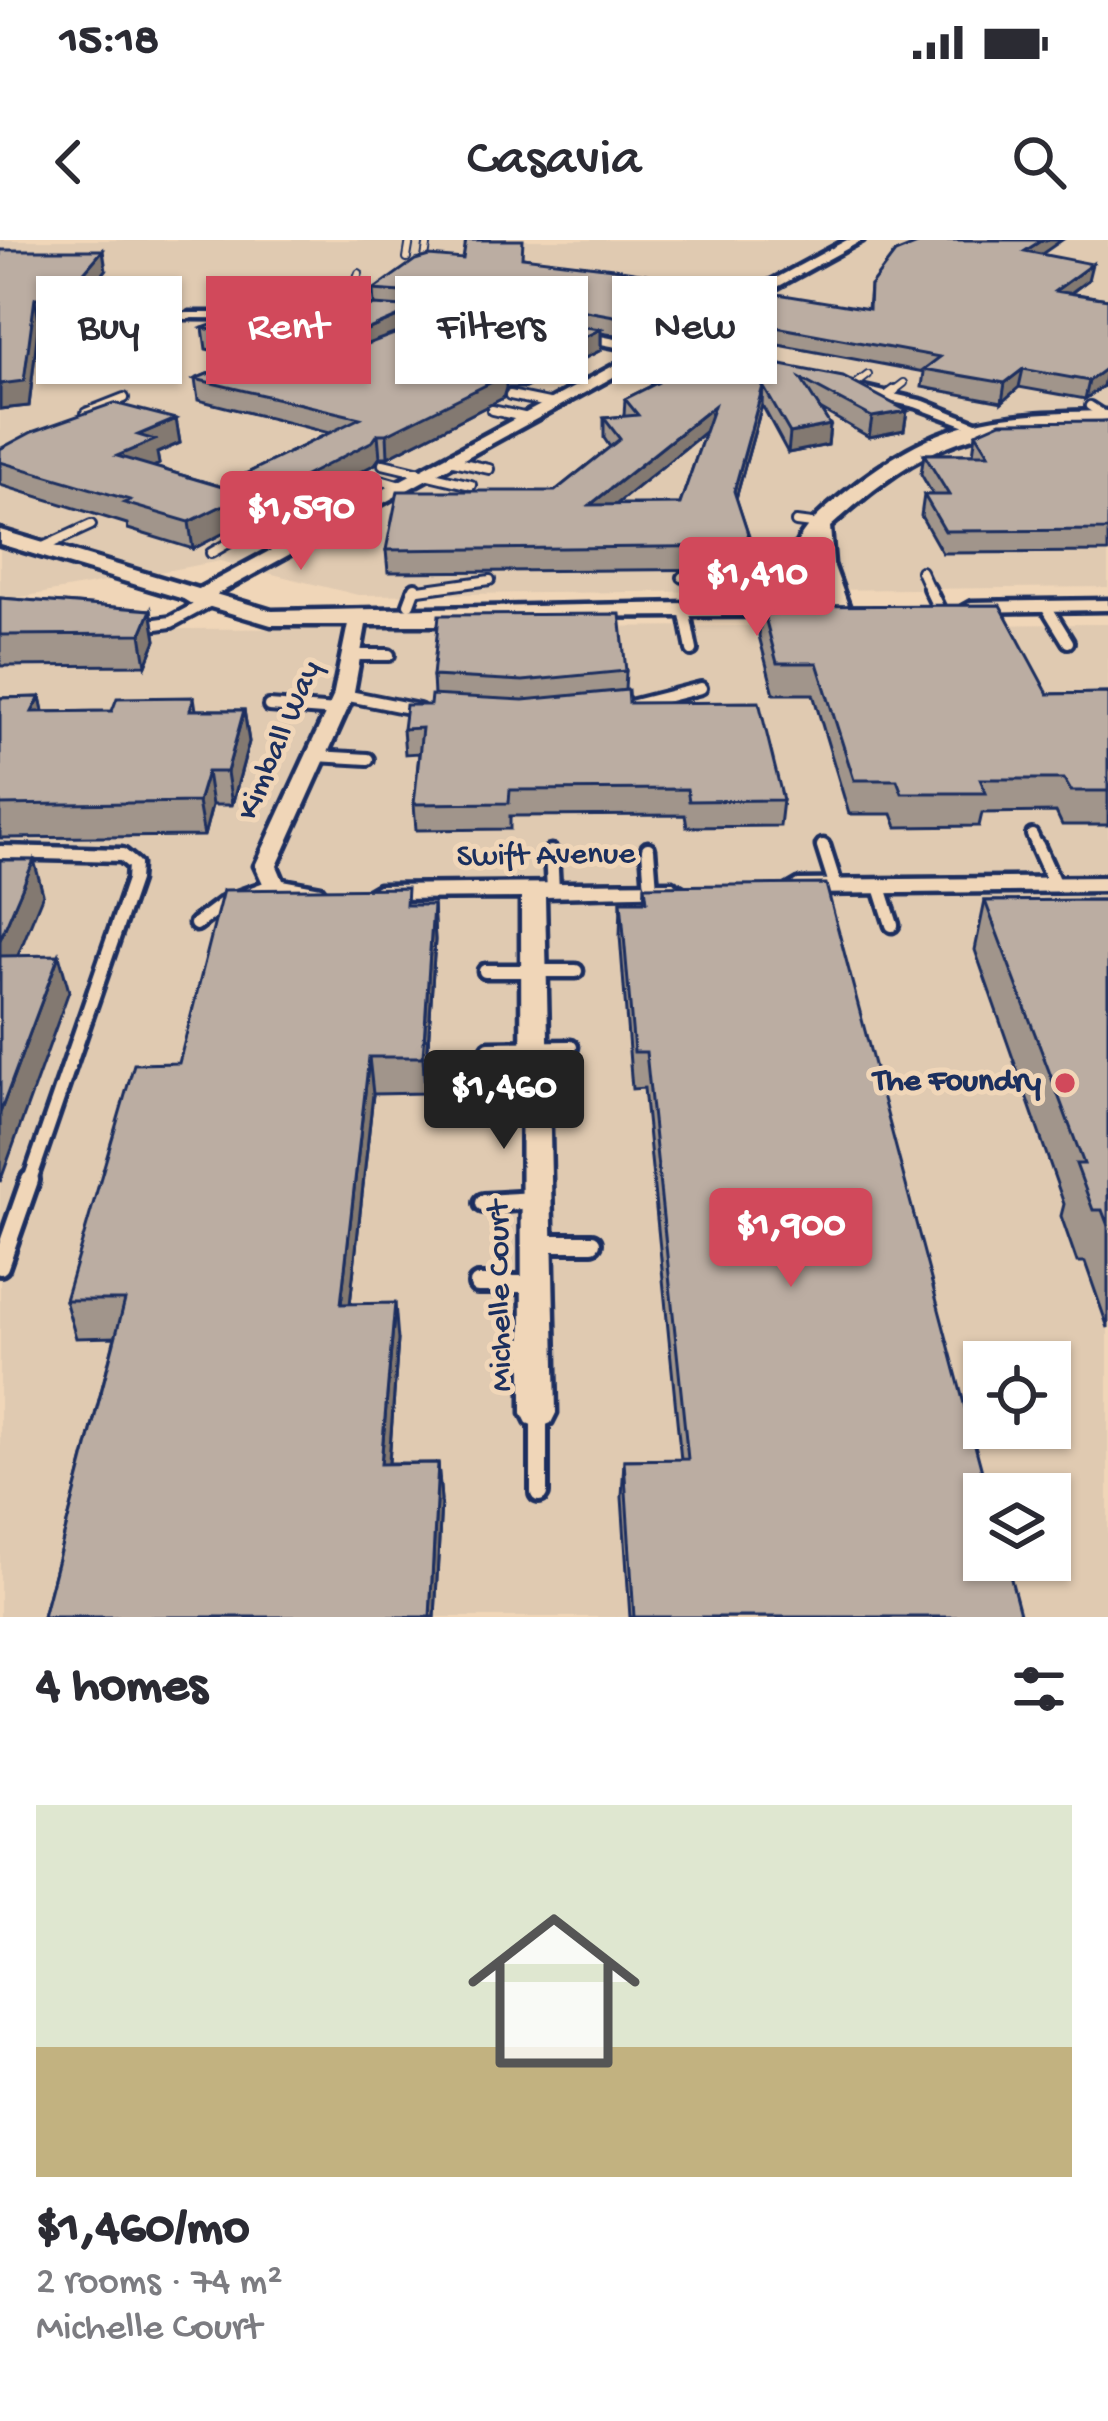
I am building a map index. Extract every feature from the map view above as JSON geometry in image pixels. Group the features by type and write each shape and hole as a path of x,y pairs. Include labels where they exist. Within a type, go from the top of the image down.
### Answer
{"main road":[{"path":"804,609 795,562 808,523 908,454 983,428 1101,413"},
{"path":"0,516 66,536 271,618 358,619 464,618 520,610 847,608 822,564 808,523"},
{"path":"0,537 207,595 302,604 467,603 520,610"}],"street":[{"path":"777,285 857,240"},
{"path":"190,310 206,314"},
{"path":"207,595 305,532 362,517 401,486 612,373"},
{"path":"777,374 887,396 983,428"},
{"path":"928,607 1108,605"},
{"name":"Kimball Way","path":"274,885 267,877 270,852 340,703 358,619"},
{"name":"Swift Avenue","path":"274,885 340,892 698,888"},
{"path":"767,888 880,886 989,893 1055,885 1106,886"},
{"name":"Michelle Court","path":"539,1413 534,971 543,890"}],"lane":[{"path":"407,258 410,240"},
{"path":"425,258 428,240"},
{"path":"596,271 631,276"},
{"path":"182,309 190,310"},
{"path":"182,310 190,310"},
{"path":"850,388 868,375"},
{"path":"887,396 904,382"},
{"path":"510,395 553,404"},
{"path":"86,413 124,398"},
{"path":"492,410 528,418"},
{"path":"449,460 489,469"},
{"path":"383,464 471,485"},
{"path":"377,479 401,486"},
{"path":"39,549 91,525"},
{"path":"211,553 258,526 305,532"},
{"path":"921,571 928,607"},
{"path":"682,577 700,586 692,650"},
{"path":"409,604 413,588 490,580"},
{"path":"141,626 171,622 207,595"},
{"path":"1046,606 1068,642"},
{"path":"352,655 388,655"},
{"path":"612,711 700,688"},
{"path":"269,706 340,703 424,711"},
{"path":"316,755 368,759"},
{"path":"1032,836 1055,885"},
{"path":"823,846 836,887"},
{"path":"649,849 651,889"},
{"path":"0,852 122,855 134,865 133,880 0,1266"},
{"path":"543,890 551,852"},
{"path":"196,924 224,903 274,885"},
{"path":"880,886 892,925"},
{"path":"485,971 576,971"},
{"path":"489,1048 572,1047"},
{"path":"484,1203 537,1200"},
{"path":"538,1243 592,1243"},
{"path":"478,1284 538,1284"},
{"path":"539,1413 539,1493"}],"shaded area":[{"path":"0,240 1108,240 1108,587 358,595 220,561 0,601"},
{"path":"1108,624 1108,1617 0,1617 0,630"}],"building":[{"path":"466,240 523,240 522,257 621,269 627,276 612,276 612,316 588,311 588,276 395,276 395,292 373,290 415,260 429,256 463,259"},
{"path":"927,240 1042,240 1025,251 1092,264 1055,291 1108,299 1108,367 1089,381 1023,369 1005,383 924,369 940,357 777,327 778,294 869,309 870,286 895,253"},
{"path":"0,250 103,250 81,276 36,276 24,381 0,384"},
{"path":"371,306 395,306 395,318 371,328"},
{"path":"394,334 395,384 488,384 387,434 378,434 373,441 272,493 229,482 360,418 216,384 371,384 371,343"},
{"path":"781,365 843,377 907,411 872,417 801,379 830,425 790,433 763,386 734,491 752,546 386,550 398,491 555,491 620,439 604,418 638,415 625,399 655,384 777,384","holes":["714,406 680,504 590,505"]},
{"path":"114,403 176,419 138,435 155,440 117,456 246,494 189,522 0,462 0,449 32,432"},
{"path":"1108,421 1108,530 945,531 924,495 949,495 924,454 989,454 976,433 1001,422"},
{"path":"0,598 151,610 141,634 0,635"},
{"path":"1000,605 1048,694 1108,693 1108,791 1071,791 1064,779 980,779 986,793 902,793 897,780 854,780 817,663 777,663 762,606"},
{"path":"620,614 626,671 523,681 433,676 439,615"},
{"path":"628,690 629,703 759,702 783,800 689,801 687,789 510,790 509,803 414,804 422,728 403,729 406,705 430,705 431,695 523,700"},
{"path":"40,697 32,712 112,711 117,698 194,697 190,710 244,710 227,772 207,772 198,802 0,805 0,698"},
{"path":"0,860 34,860 0,940"},
{"path":"826,884 963,1400 963,1449 976,1449 982,1473 963,1473 963,1581 1012,1581 1021,1617 634,1617 624,1460 688,1459 646,1052 634,1052 621,901 647,901 645,886"},
{"path":"407,888 406,905 433,905 423,1057 369,1057 341,1304 395,1303 381,1464 438,1463 430,1617 43,1617 125,1300 65,1300 134,1064 179,1063 223,890"},
{"path":"1108,900 1108,1226 1102,1210 1093,1210 1076,1164 1084,1164 985,901"},
{"path":"59,955 0,1113 0,956"}],"place":[{"name":"The Foundry","path":"1065,1083"}]}
